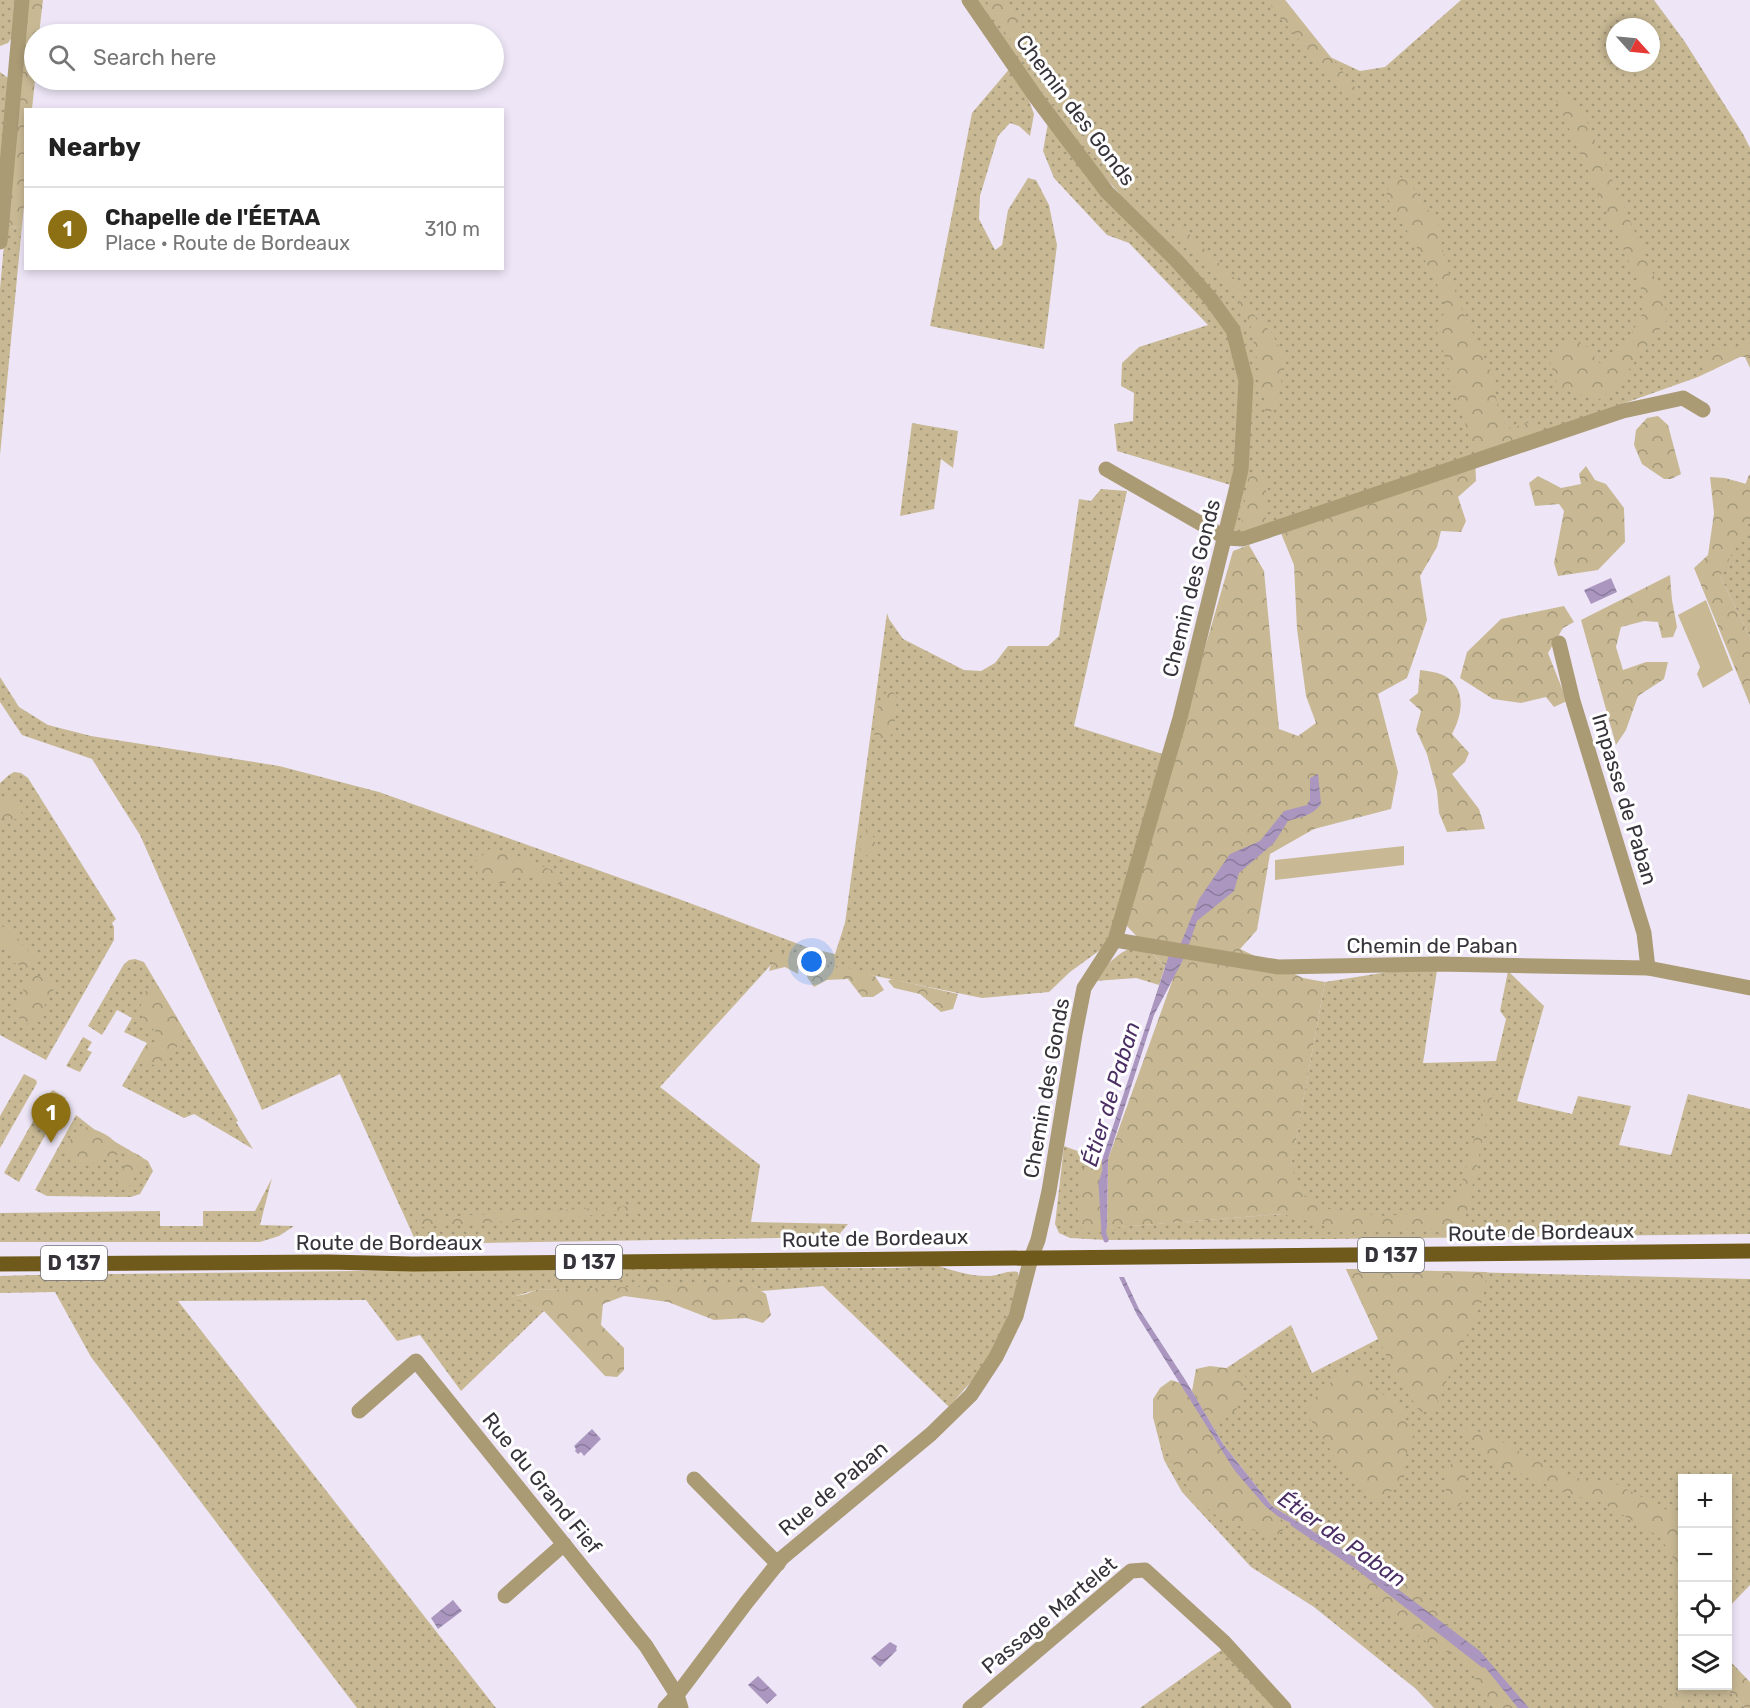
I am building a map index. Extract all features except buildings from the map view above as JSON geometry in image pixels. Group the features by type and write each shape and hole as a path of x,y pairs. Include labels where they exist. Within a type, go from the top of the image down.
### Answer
{"main road":[{"name":"Route de Bordeaux","path":"0,1264 316,1262 413,1264 1750,1251"}],"street":[{"path":"0,242 22,0"},
{"name":"Chemin des Gonds","path":"969,0 1037,99 1107,192 1176,260 1210,298 1233,330 1246,381 1241,470 1226,538 1180,718 1114,940 1084,988 1049,1191 1038,1240 1016,1316"},
{"path":"1106,468 1226,538 1243,539 1623,411 1683,398 1703,410"},
{"name":"Impasse de Paban","path":"1559,643 1573,701 1644,933 1648,968"},
{"name":"Chemin de Paban","path":"1114,940 1278,968 1438,964 1648,968 1750,988"},
{"name":"Rue de Paban","path":"665,1708 679,1701 746,1603 782,1558 931,1434 971,1395 996,1357 1016,1316"},
{"name":"Rue du Grand Fief","path":"358,1411 416,1361 646,1646 679,1701"},
{"path":"694,1479 778,1564"},
{"path":"505,1596 564,1544"},
{"name":"Passage Martelet","path":"970,1708 1131,1571 1145,1570 1224,1642 1284,1708"}],"green space":[{"path":"0,0 21,0 13,36 8,43 0,46"},
{"path":"24,0 43,0 40,24 24,24 24,90 34,90 32,108 24,108 22,226 14,228 6,222"},
{"path":"973,0 1285,0 1330,57 1360,71 1385,67 1461,0 1654,0 1685,42 1750,148 1750,368 1744,355 1698,377 1243,539 1226,538 1248,452 1246,381 1239,351 1244,382 1239,469 1234,486 1117,451 1114,424 1133,421 1134,393 1121,386 1122,363 1139,347 1208,325 1129,243 1107,235 1054,178 1043,151 1051,117 1107,192 1201,291 1183,267 1037,99"},
{"path":"986,0 1005,0 1043,61 1030,63 1006,34"},
{"path":"1267,0 1285,0 1358,91 1356,94 1344,96"},
{"path":"1011,67 1025,90 1034,114 1030,136 1019,126 1010,123 998,136 980,196 979,219 995,250 1002,245 1008,210 1028,178 1036,180 1049,205 1057,245 1044,349 930,326 972,113"},
{"path":"0,72 8,78 0,222"},
{"path":"1567,94 1582,110 1665,301 1666,321 1618,384 1598,400 1558,386 1549,359 1572,338 1591,348 1595,359 1603,366 1625,346 1642,314 1643,293 1555,97"},
{"path":"1394,173 1409,182 1439,226 1445,263 1462,310 1493,376 1499,417 1510,429 1526,423 1537,424 1536,435 1475,456 1435,325 1447,310 1433,274 1386,196"},
{"path":"6,222 14,228 22,226 0,455 0,289"},
{"path":"1171,228 1183,228 1234,278 1252,313 1272,333 1286,362 1274,411 1265,412 1250,323 1229,285"},
{"path":"1750,343 1750,357 1739,357 1708,372 1701,362 1708,352"},
{"path":"1658,416 1668,425 1681,474 1671,479 1664,479 1642,464 1634,445 1636,430 1647,418"},
{"path":"912,423 958,431 953,468 941,459 934,509 900,516"},
{"path":"1475,456 1476,481 1458,497 1466,521 1461,532 1441,531 1437,547 1420,576 1427,620 1407,678 1378,694 1398,772 1391,809 1314,829 1270,854 1257,930 1240,949 1303,978 1325,982 1291,1167 1304,1196 1328,1209 1385,1216 1443,1211 1458,1196 1488,1090 1494,1087 1465,1220 1457,1228 1336,1229 1282,1214 1107,1228 1108,1159 1174,976 1125,924 1233,551 1249,545 1264,571 1279,729 1298,736 1316,723 1306,696 1297,629 1294,565 1278,526"},
{"path":"1586,466 1595,480 1606,484 1624,508 1625,542 1598,570 1558,576 1554,563 1564,511 1559,504 1535,506 1529,483 1538,476 1561,488 1581,484 1579,474"},
{"path":"1256,470 1266,484 1266,526 1242,533 1248,479"},
{"path":"1750,475 1750,637 1714,564"},
{"path":"1710,477 1725,478 1750,485 1750,522 1720,576 1750,637 1750,705 1694,568 1708,555 1714,513"},
{"path":"1101,489 1127,491 1074,726 1169,756 1107,945 1070,972 1049,992 982,998 779,956 660,1087 760,1165 751,1222 848,1224 837,1237 417,1244 340,1074 262,1110 140,835 92,759 22,735 0,702 0,677 19,707 48,725 91,736 279,766 379,792 809,948 835,954 845,923 887,613 903,639 964,670 981,671 995,663 1008,646 1048,646 1059,636 1079,499 1091,501"},
{"path":"1670,575 1677,627 1673,637 1662,638 1658,622 1644,621 1621,627 1616,647 1623,670 1646,662 1668,662 1664,679 1638,696 1626,730 1616,745 1581,620"},
{"path":"1706,600 1733,670 1703,688 1697,674 1700,667 1678,615"},
{"path":"1564,606 1574,622 1563,628 1548,653 1567,701 1554,707 1546,697 1521,703 1493,699 1460,678 1467,652 1501,619"},
{"path":"1420,670 1443,675 1456,686 1461,702 1459,718 1452,734 1469,753 1465,762 1452,774 1479,809 1485,829 1447,832 1439,813 1437,791 1427,754 1416,730 1421,711 1409,700 1418,693"},
{"path":"891,690 897,697 894,731 888,739 878,740 874,734 877,709 882,698"},
{"path":"14,772 21,773 28,778 116,919 112,923 114,940 46,1060 0,1035 0,783"},
{"path":"0,797 6,797 20,807 22,815 20,818 12,820 0,818"},
{"path":"867,829 872,833 875,842 875,853 868,856 861,853 859,840"},
{"path":"1404,846 1404,865 1275,880 1275,860"},
{"path":"492,847 562,874 561,884 553,885 522,874 505,883 490,881 478,876 476,861"},
{"path":"0,923 22,942 22,949 26,949 35,957 33,965 27,968 14,963 14,952 9,947 0,950"},
{"path":"1147,947 1165,967 1159,985 1136,978 1095,981 1104,968 1123,952"},
{"path":"775,952 790,952 799,960 798,974 785,967 769,971"},
{"path":"135,959 144,962 253,1149 194,1114 184,1118 122,1086 147,1043 124,1032 132,1018 117,1010 102,1035 88,1026 124,964"},
{"path":"810,962 845,967 875,976 884,990 873,997 862,997 848,979 827,980 814,987 807,977"},
{"path":"1438,964 1423,1063 1496,1061 1506,1019 1500,1011 1508,971 1544,1006 1517,1101 1572,1114 1578,1096 1631,1106 1619,1145 1671,1155 1688,1094 1750,1109 1750,1234 1106,1240 1070,1238 1059,1233 1055,1224 1064,1146 1102,1160 1103,1228 1282,1214 1325,982"},
{"path":"32,974 43,978 55,987 35,1023 25,1024 20,1021 17,1006 23,996 24,979"},
{"path":"892,979 958,994 953,1009 941,1012 920,994 894,988 888,981"},
{"path":"151,987 160,989 186,1037 157,1065 140,1064 138,1059 145,1046 153,1045 157,1039 155,1030 147,1026 141,1012 141,995"},
{"path":"83,1037 92,1042 87,1050 92,1052 80,1072 66,1066"},
{"path":"24,1074 36,1080 37,1083 0,1148 0,1116"},
{"path":"53,1090 66,1098 19,1182 4,1173 48,1094"},
{"path":"76,1115 95,1130 148,1161 153,1171 140,1194 131,1197 47,1196 35,1190"},
{"path":"85,1127 112,1139 119,1148 120,1154 88,1163 68,1158 68,1143"},
{"path":"135,1153 142,1157 143,1167 135,1171 133,1183 126,1188 119,1187 116,1179 124,1168 128,1155"},
{"path":"1096,1160 1102,1160 1103,1228 1093,1234 1083,1230 1077,1212 1083,1168"},
{"path":"272,1178 260,1225 294,1226 279,1236 260,1242 0,1242 0,1213 160,1211 160,1226 203,1226 203,1211 255,1211"},
{"path":"634,1206 638,1208 638,1212 422,1227 416,1223 418,1218"},
{"path":"938,1266 983,1276 1018,1272 1019,1278 1000,1338 982,1369 949,1407 823,1286 761,1291 752,1285 536,1290 512,1297 544,1311 461,1391 420,1335 397,1341 366,1300 178,1301 496,1708 357,1708 91,1357 55,1292 0,1293 0,1276 34,1275"},
{"path":"1346,1269 1750,1279 1750,1585 1732,1604 1732,1474 1678,1474 1678,1690 1728,1690 1745,1708 1529,1708 1358,1559 1272,1506 1223,1444 1192,1391 1291,1325 1312,1373 1378,1339"},
{"path":"1346,1269 1487,1272 1483,1299 1433,1412 1420,1412 1394,1372"},
{"path":"752,1285 766,1294 771,1315 763,1323 746,1318 714,1320 668,1302 624,1296 603,1304 601,1325 624,1348 624,1370 617,1377 605,1376 544,1311 510,1297 536,1290"},
{"path":"1210,1366 1233,1369 1246,1377 1236,1411 1213,1427 1192,1391 1196,1369"},
{"path":"1362,1368 1373,1389 1399,1403 1413,1436 1406,1455 1404,1480 1381,1500 1363,1493 1348,1477 1307,1414 1311,1402 1338,1375"},
{"path":"1171,1380 1180,1383 1220,1446 1266,1507 1279,1517 1284,1529 1279,1534 1265,1534 1222,1520 1198,1501 1177,1472 1153,1417 1153,1399 1160,1388"},
{"path":"1189,1394 1226,1457 1266,1507 1353,1564 1479,1660 1520,1708 1434,1708 1416,1689 1314,1607 1251,1567 1182,1492 1164,1460 1153,1417"},
{"path":"1462,1429 1487,1433 1534,1460 1571,1477 1614,1483 1665,1509 1678,1519 1678,1631 1675,1561 1660,1537 1599,1501 1573,1496 1498,1464 1467,1437"},
{"path":"1455,1460 1467,1469 1461,1506 1445,1508 1447,1468"},
{"path":"1377,1556 1392,1565 1414,1585 1520,1708 1494,1708 1485,1700 1467,1661 1428,1643 1400,1621 1358,1581 1362,1562"},
{"path":"1223,1649 1277,1708 1140,1708 1217,1653"},
{"path":"1732,1663 1750,1682 1750,1708 1745,1708 1728,1690 1732,1690"},
{"path":"1679,1690 1683,1690 1689,1698 1679,1708 1658,1708"}],"water":[{"path":"1611,578 1617,592 1591,604 1584,590"},
{"path":"1318,774 1321,804 1318,808 1310,814 1288,821 1274,843 1239,873 1234,891 1197,921 1185,956 1154,1015 1108,1159 1107,1228 1103,1228 1102,1160 1170,952 1177,953 1199,899 1230,854 1260,841 1284,811 1307,805 1310,800 1310,778"},
{"path":"1119,1277 1124,1277 1139,1309 1186,1381 1223,1444 1272,1506 1358,1559 1480,1651 1529,1708 1518,1708 1479,1660 1374,1579 1266,1507 1226,1457 1137,1315"},
{"path":"592,1429 601,1439 584,1456 581,1452 578,1454 574,1446"},
{"path":"453,1600 462,1611 438,1629 431,1618"},
{"path":"890,1642 897,1646 897,1650 880,1667 871,1658"},
{"path":"758,1676 777,1695 767,1704 748,1685"}],"waterway":[{"name":"Étier de Paban","path":"1104,1173 1101,1184 1106,1240"},
{"name":"Étier de Paban","path":"1293,1524 1360,1569 1483,1665"}],"place":[{"name":"Chapelle de l'ÉETAA","path":"51,1143"}]}
